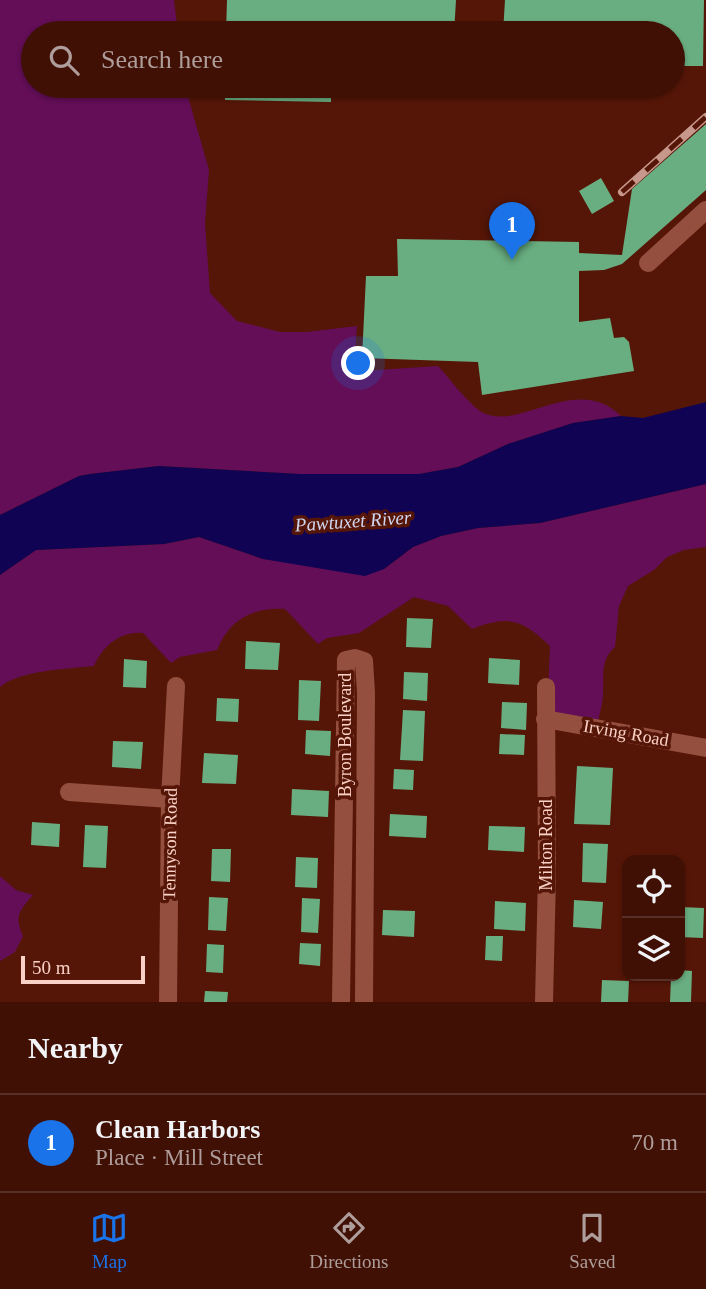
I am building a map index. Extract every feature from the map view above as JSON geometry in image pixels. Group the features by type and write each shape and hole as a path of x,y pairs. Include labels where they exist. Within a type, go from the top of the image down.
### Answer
{"street":[{"path":"648,263 706,210"},
{"name":"Byron Boulevard","path":"341,1002 345,660 355,658 364,661 366,693 364,1002"},
{"name":"Tennyson Road","path":"168,1002 170,799 176,686"},
{"name":"Milton Road","path":"544,1002 547,876 546,687"},
{"name":"Irving Road","path":"545,719 706,748"},
{"path":"69,792 170,799"},
{"path":"342,977 364,978"}],"shaded area":[{"path":"0,0 174,0 177,21 21,21 21,98 188,98 209,170 205,223 210,293 237,321 280,332 357,326 354,366 361,371 438,366 475,407 495,416 511,416 566,401 585,400 603,404 621,416 573,423 508,444 458,467 419,474 300,474 159,466 90,474 79,476 0,515"},
{"path":"706,484 706,547 684,550 667,557 654,570 628,586 619,606 615,647 605,663 598,721 547,715 550,646 531,630 506,621 472,629 448,606 414,597 359,633 327,638 318,644 285,609 263,610 236,623 228,630 217,650 180,657 171,663 143,633 127,634 107,646 94,666 32,674 9,681 0,687 0,575 36,550 164,544 199,537 263,559 384,569 413,547 441,536 478,528 540,523"},
{"path":"0,876 16,890 33,895 19,914 23,936 15,952 0,961"}],"water":[{"name":"Pawtuxet River","path":"706,402 706,484 540,523 478,528 441,536 413,547 384,569 365,576 263,559 199,537 164,544 36,550 0,575 0,515 79,476 159,466 300,474 419,474 458,467 508,444 573,423 621,416 643,418"}],"building":[{"path":"227,0 456,0 455,21 226,21"},
{"path":"505,0 704,0 703,66 685,66 685,21 504,21"},
{"path":"331,98 331,102 225,100"},
{"path":"706,124 706,190 622,264 604,270 579,271 579,322 610,318 614,338 624,337 629,342 634,371 482,395 478,362 362,358 366,276 398,276 397,239 579,242 579,253 622,255 632,189"},
{"path":"601,178 614,201 592,214 579,191"},
{"path":"407,618 433,619 431,648 406,647"},
{"path":"246,641 280,643 278,670 245,669"},
{"path":"489,658 520,660 519,685 488,683"},
{"path":"124,659 147,661 146,688 123,687"},
{"path":"404,672 428,673 427,701 403,699"},
{"path":"299,680 321,681 319,721 298,720"},
{"path":"217,698 239,699 238,722 216,721"},
{"path":"502,702 527,703 526,730 501,728"},
{"path":"403,710 425,711 423,761 400,760"},
{"path":"306,730 331,731 330,756 305,754"},
{"path":"500,734 525,735 524,755 499,754"},
{"path":"113,741 143,742 141,769 112,767"},
{"path":"204,753 238,755 236,784 202,783"},
{"path":"577,766 613,768 610,825 574,824"},
{"path":"394,769 414,770 413,790 393,789"},
{"path":"292,789 329,791 328,817 291,815"},
{"path":"390,814 427,816 426,838 389,836"},
{"path":"32,822 60,824 59,847 31,845"},
{"path":"85,825 108,826 106,868 83,867"},
{"path":"489,826 525,827 524,852 488,850"},
{"path":"583,843 608,844 606,883 582,882"},
{"path":"212,849 231,849 230,882 211,881"},
{"path":"296,857 318,858 317,888 295,887"},
{"path":"209,897 228,898 226,931 208,930"},
{"path":"302,898 320,899 318,933 301,932"},
{"path":"574,900 603,902 601,929 573,927"},
{"path":"495,901 526,903 525,931 494,929"},
{"path":"685,907 704,908 703,938 685,937"},
{"path":"383,910 415,911 414,937 382,935"},
{"path":"486,936 503,936 502,961 485,960"},
{"path":"300,943 321,944 320,966 299,964"},
{"path":"207,944 224,945 223,973 206,972"},
{"path":"685,970 692,971 691,1002 670,1002 671,981 685,981"},
{"path":"602,980 629,981 628,1002 601,1002"},
{"path":"205,991 228,992 227,1002 204,1002"}],"railway":[{"path":"622,192 706,117"}],"place":[{"name":"Clean Harbors","path":"512,260"}]}
